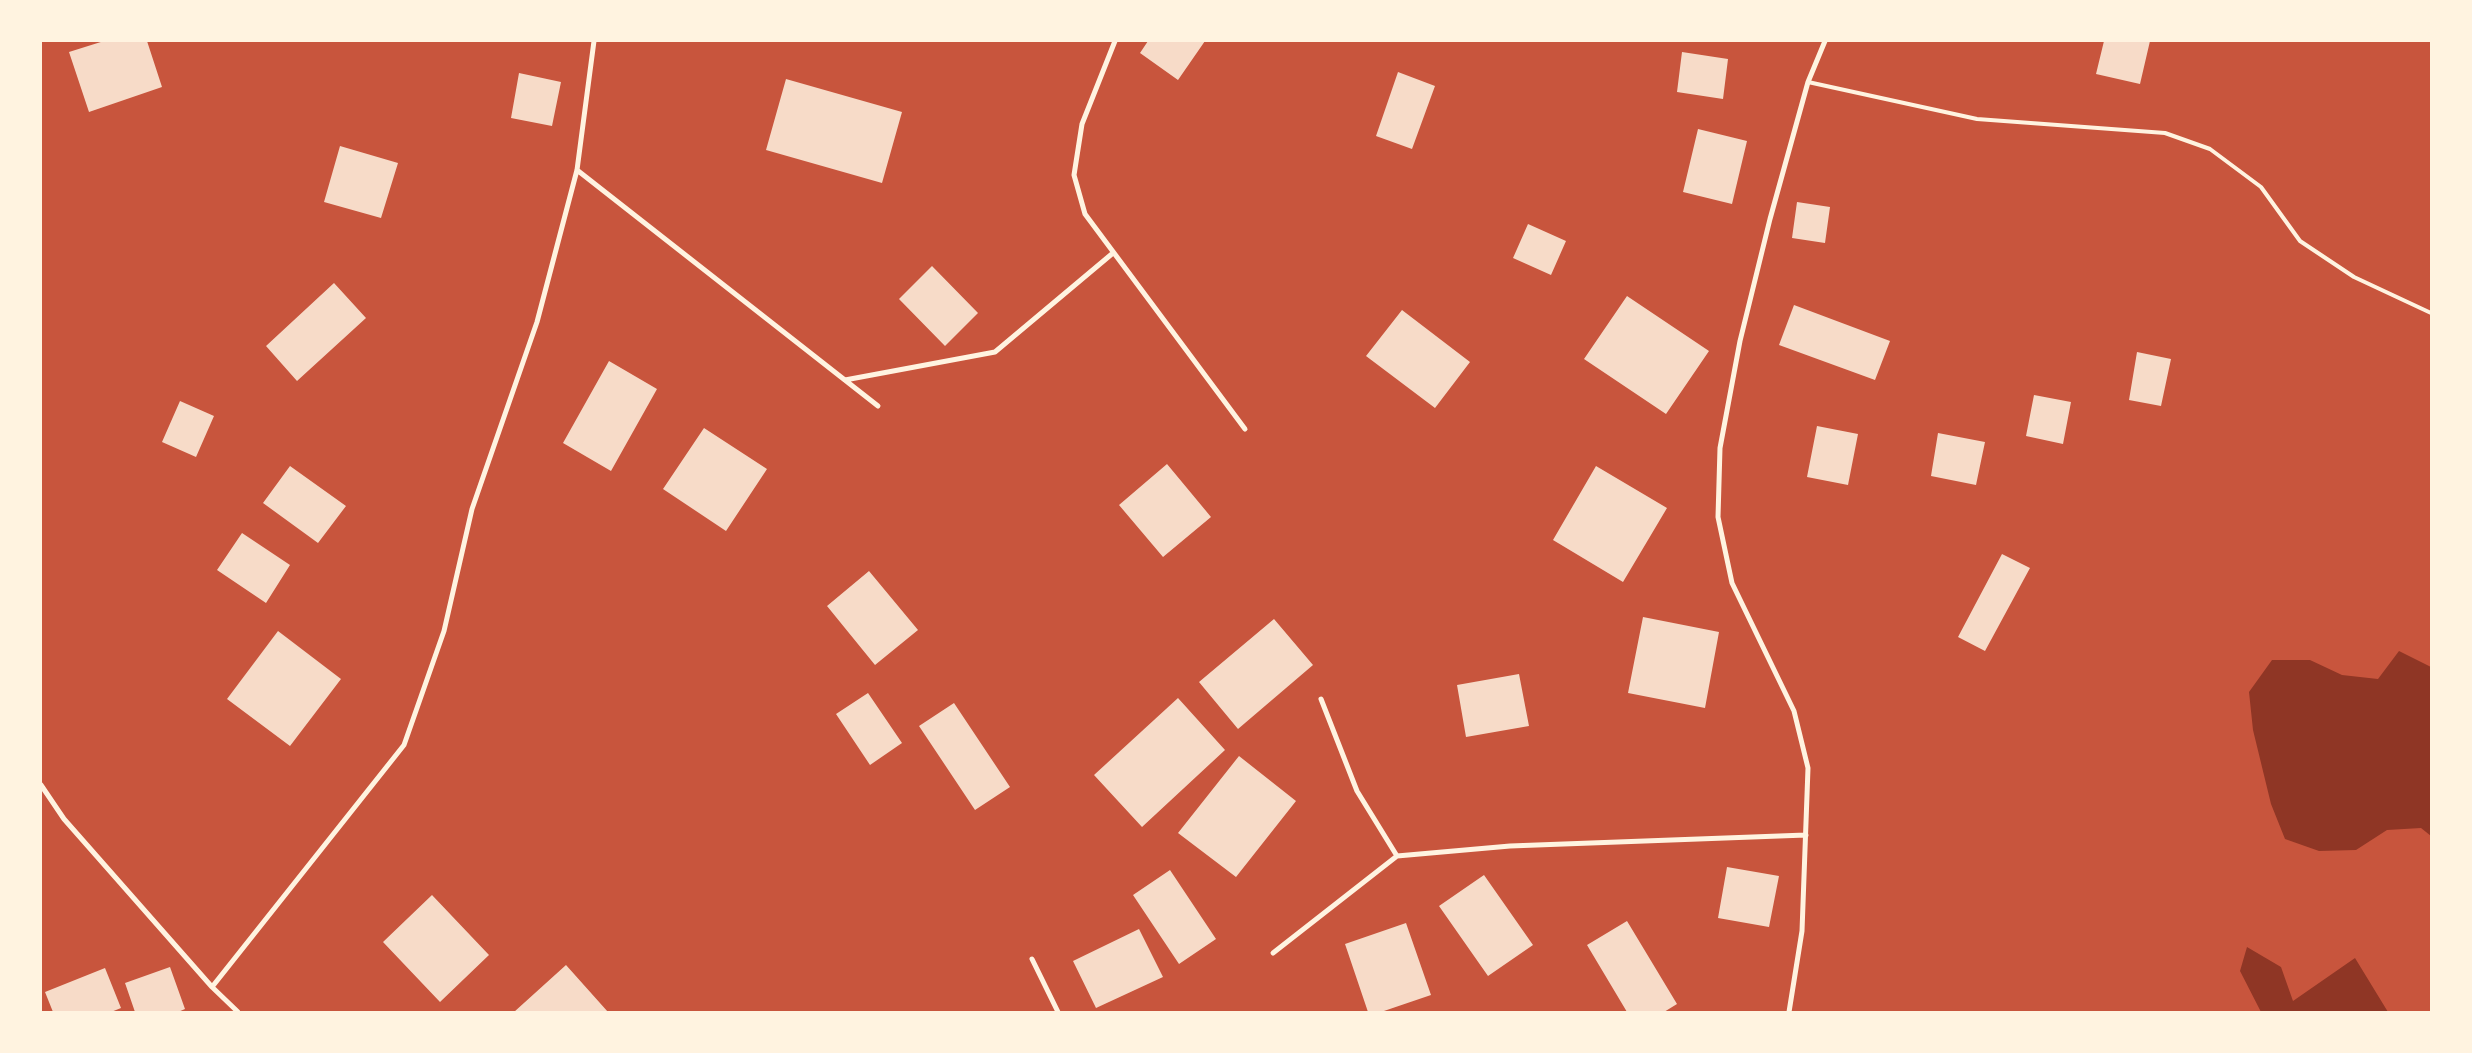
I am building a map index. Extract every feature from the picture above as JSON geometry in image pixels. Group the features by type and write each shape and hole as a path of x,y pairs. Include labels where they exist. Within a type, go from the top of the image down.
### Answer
{"street":[{"path":"212,987 404,745 444,631 472,509 537,322 577,170 594,41"},
{"path":"1116,41 1082,124 1074,175 1086,214 1245,429"},
{"path":"1789,1012 1802,931 1808,768 1794,711 1732,583 1718,517 1720,448 1740,341 1770,219 1808,82 1825,41"},
{"path":"577,170 878,406"},
{"path":"845,380 995,352 1113,253"},
{"path":"1321,699 1357,791 1397,856"},
{"path":"41,785 64,819 212,987 238,1012"},
{"path":"1272,953 1397,856 1510,846 1806,835"},
{"path":"1032,959 1058,1012"}],"lane":[{"path":"1808,82 1977,119 2165,133 2210,150 2261,187 2300,241 2354,277 2431,313"}],"shaded area":[{"path":"2399,651 2431,667 2431,836 2421,828 2387,830 2356,850 2319,851 2285,839 2271,804 2253,730 2249,692 2272,660 2310,660 2342,675 2378,679"},
{"path":"2247,947 2281,967 2293,1001 2355,958 2388,1012 2261,1012 2240,971"}],"building":[{"path":"104,41 147,41 162,87 89,112 69,52"},
{"path":"1148,41 1205,41 1178,80 1140,53"},
{"path":"2104,41 2150,41 2140,84 2096,74"},
{"path":"1682,52 1728,59 1723,99 1677,92"},
{"path":"1398,72 1435,86 1412,149 1376,136"},
{"path":"519,73 561,82 552,126 511,118"},
{"path":"786,79 902,112 882,183 766,150"},
{"path":"1698,129 1747,141 1732,204 1683,192"},
{"path":"340,146 398,163 381,218 324,202"},
{"path":"1797,202 1830,207 1825,243 1792,238"},
{"path":"1528,224 1566,241 1551,275 1513,258"},
{"path":"932,266 978,313 945,346 899,299"},
{"path":"334,283 366,318 297,381 266,346"},
{"path":"1627,296 1709,351 1666,414 1584,359"},
{"path":"1794,305 1890,341 1875,380 1779,345"},
{"path":"1402,310 1470,362 1435,408 1366,356"},
{"path":"2137,352 2171,359 2161,406 2129,400"},
{"path":"609,361 657,389 611,471 563,443"},
{"path":"2034,395 2071,402 2063,444 2026,436"},
{"path":"180,401 214,416 196,457 162,442"},
{"path":"1817,426 1858,434 1848,485 1807,477"},
{"path":"704,428 767,469 726,531 663,489"},
{"path":"1938,433 1985,442 1976,485 1931,476"},
{"path":"1167,464 1211,517 1163,557 1119,505"},
{"path":"290,466 346,506 318,543 263,503"},
{"path":"1596,466 1667,508 1623,582 1553,540"},
{"path":"242,533 290,565 266,603 217,570"},
{"path":"2002,554 2030,568 1985,651 1958,637"},
{"path":"869,571 918,630 875,665 827,606"},
{"path":"1643,617 1719,632 1705,708 1628,693"},
{"path":"1274,619 1313,665 1238,729 1199,682"},
{"path":"278,631 341,679 290,746 227,699"},
{"path":"1519,674 1529,726 1466,737 1457,685"},
{"path":"868,693 902,743 870,765 836,714"},
{"path":"1178,698 1225,750 1142,827 1094,775"},
{"path":"954,703 1010,787 975,810 919,726"},
{"path":"1239,756 1296,801 1236,877 1178,833"},
{"path":"1727,867 1779,876 1769,927 1718,918"},
{"path":"1170,870 1216,939 1179,964 1133,895"},
{"path":"1484,875 1533,945 1488,976 1439,906"},
{"path":"432,895 489,955 440,1002 383,942"},
{"path":"1627,921 1677,1004 1664,1012 1627,1012 1587,945"},
{"path":"1406,923 1431,995 1381,1012 1368,1012 1345,944"},
{"path":"1139,929 1163,977 1096,1008 1073,961"},
{"path":"566,965 608,1012 514,1012"},
{"path":"170,967 185,1009 178,1012 135,1012 125,983"},
{"path":"105,968 121,1008 111,1012 53,1012 45,992"}]}
